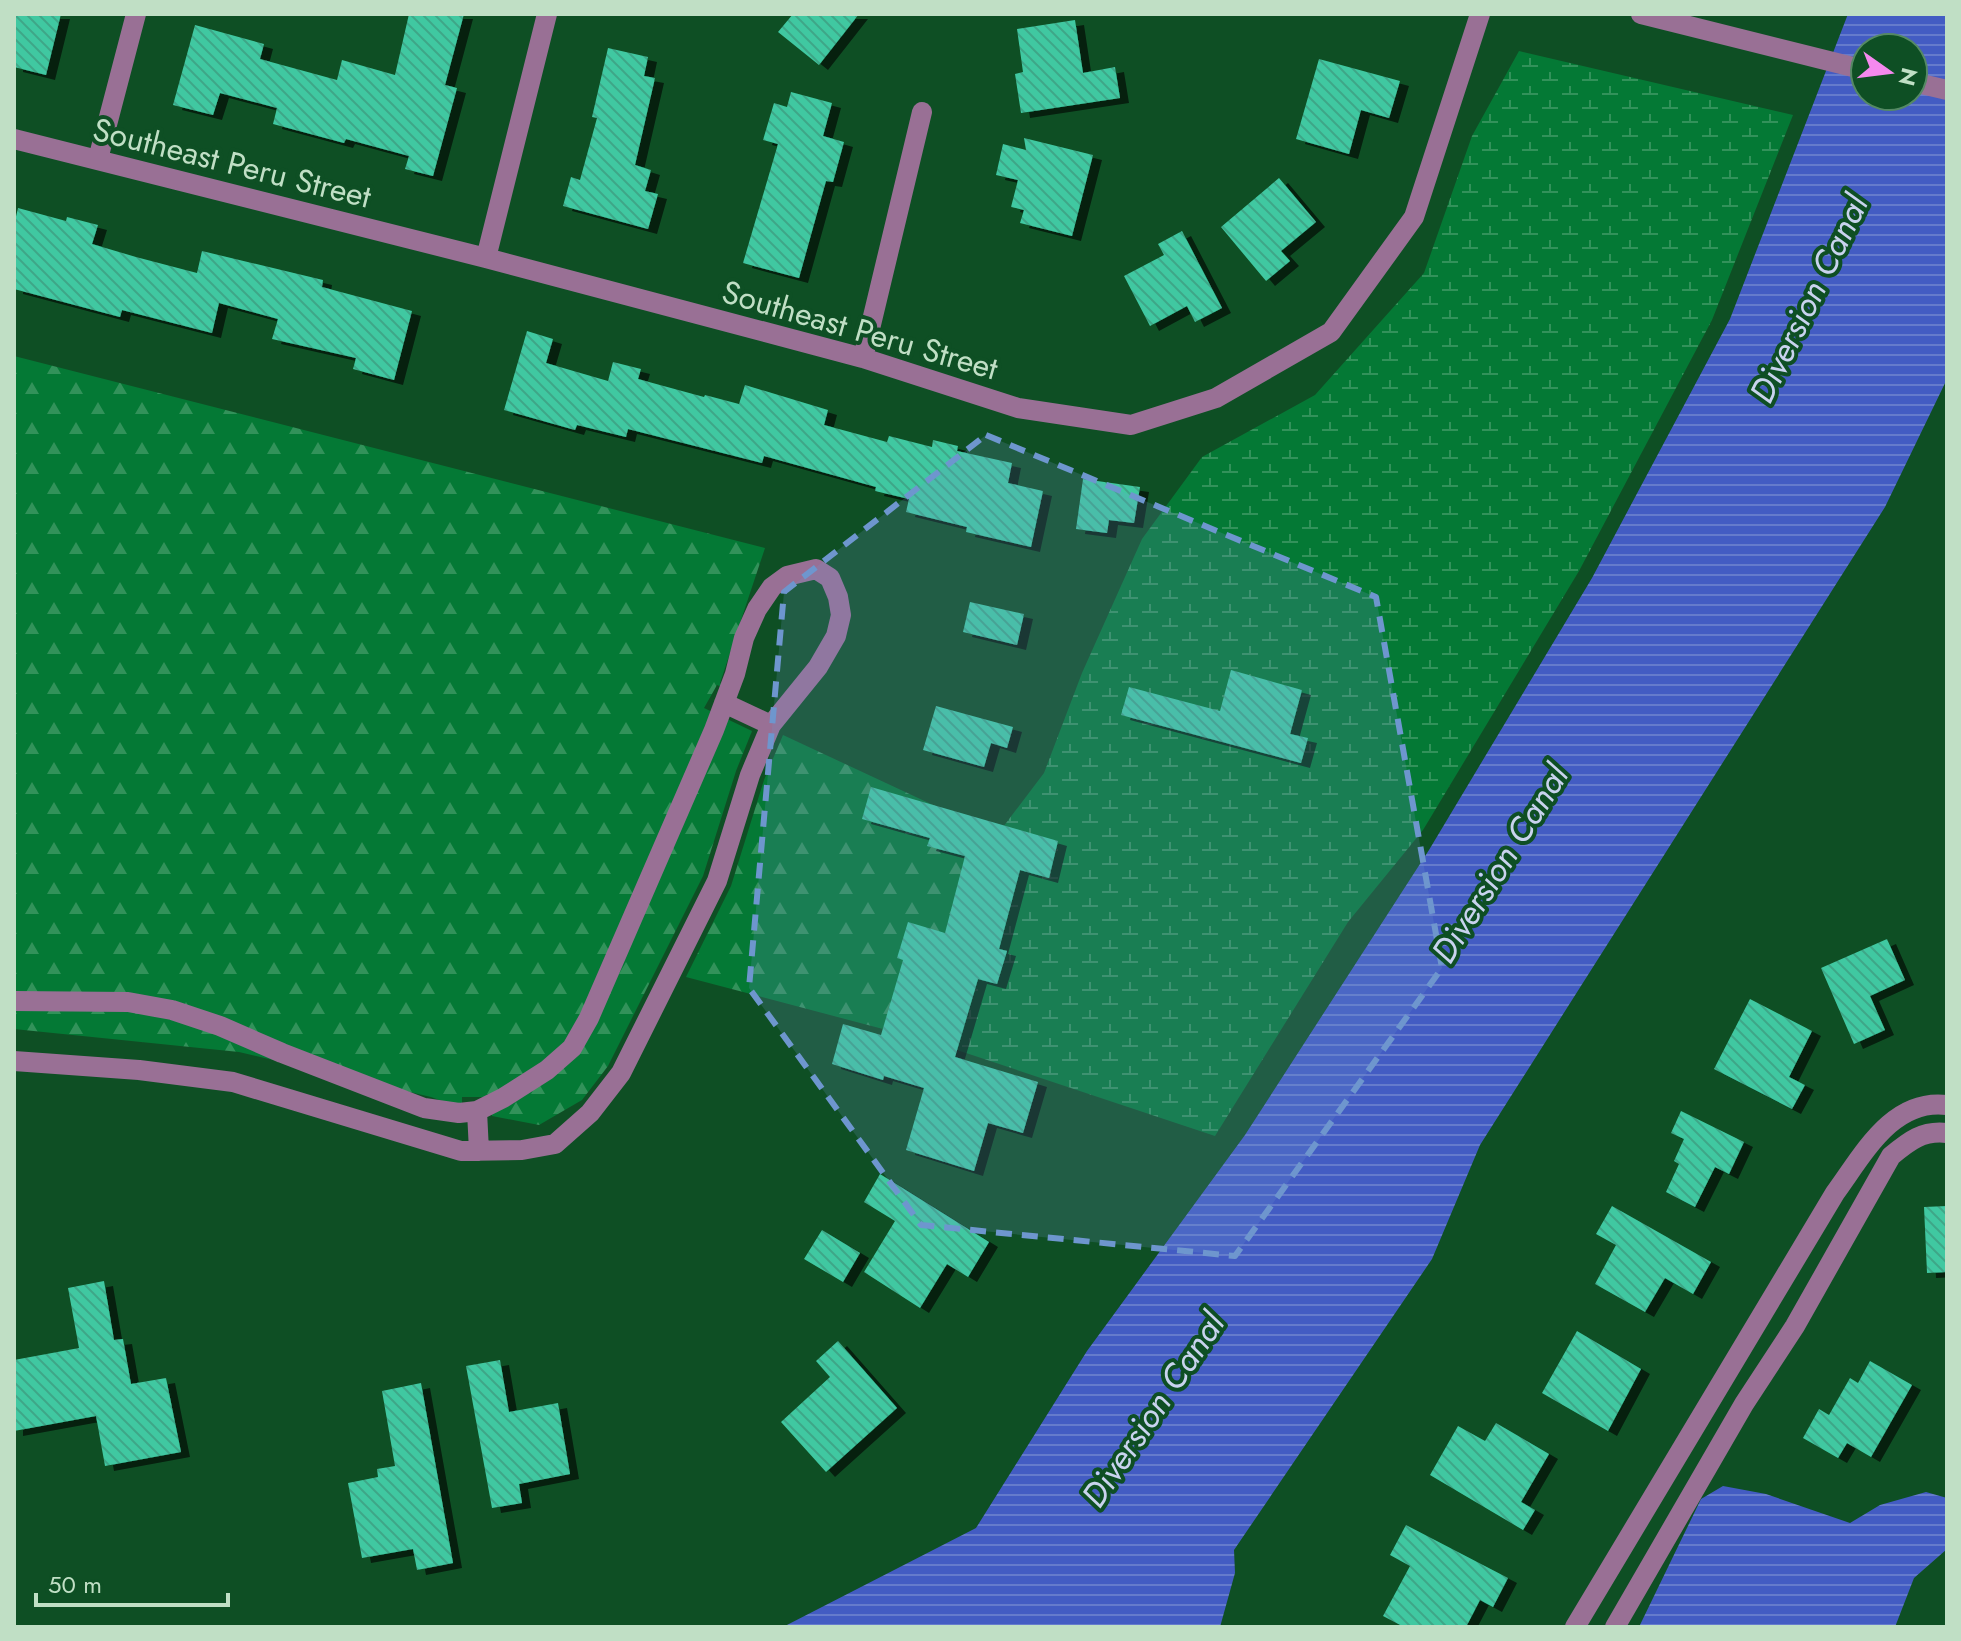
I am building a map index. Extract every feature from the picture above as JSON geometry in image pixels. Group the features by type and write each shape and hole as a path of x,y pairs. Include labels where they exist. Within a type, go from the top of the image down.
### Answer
{"street":[{"path":"98,159 136,14"},
{"path":"486,258 547,14"},
{"name":"Southeast Peru Street","path":"14,139 486,258 863,358 1018,408 1131,425 1216,398 1331,332 1414,217 1480,14"},
{"path":"1641,14 1849,66"},
{"path":"863,358 922,112"},
{"path":"14,1001 128,1002 172,1010 220,1026 424,1108 459,1113 477,1111 525,1084 572,1048 610,971 724,703 744,638 757,609 772,587 787,576 816,569 830,578 841,615 836,636 818,667 771,725 750,775 717,881 621,1073 590,1113 555,1144 522,1150 461,1151 233,1082 139,1070 14,1061"},
{"path":"724,703 771,725"},
{"path":"1575,1627 1835,1193 1880,1132 1906,1110 1934,1103 1947,1105"},
{"path":"477,1111 479,1151"},
{"path":"1592,1599 1618,1623 1738,1414 1795,1326 1891,1156 1914,1137 1935,1131 1947,1133"},
{"path":"1880,1132 1896,1152"},
{"path":"1713,1396 1738,1414"}],"highlighted area":[{"path":"986,435 1376,597 1442,968 1235,1256 921,1225 749,988 784,592"}],"green space":[{"path":"1519,51 1793,115 1712,320 1579,571 1423,830 1348,922 1215,1136 936,1043 975,864 1044,773 1082,673 1142,539 1202,457 1315,395 1424,273 1472,136"},
{"path":"14,356 765,548 720,683 725,688 717,685 704,708 752,731 703,876 608,1066 582,1100 539,1125 492,1116 491,1097 462,1097 462,1108 431,1097 239,1052 14,1029"},
{"path":"783,735 976,825 936,1043 686,977 731,886 764,780"}],"water":[{"name":"Diversion Canal","path":"1848,14 1947,14 1947,379 1885,507 1480,1145 1432,1259 1234,1550 1235,1573 1220,1627 783,1627 976,1528 1087,1351 1245,1135 1429,850 1592,578 1730,319"},
{"path":"1723,1486 1766,1494 1850,1523 1880,1505 1926,1492 1947,1498 1947,1549 1914,1578 1895,1627 1639,1627 1701,1499"}],"building":[{"path":"14,14 61,14 46,75 14,67"},
{"path":"409,14 464,14 445,85 457,88 433,176 405,169 409,156 273,124 277,108 220,93 213,115 173,105 195,25 264,44 260,59 337,80 342,60 395,75"},
{"path":"793,14 859,14 819,65 778,32"},
{"path":"1075,20 1083,73 1115,67 1120,98 1021,113 1015,74 1023,72 1017,29"},
{"path":"608,48 648,57 644,76 655,78 635,165 651,170 645,191 658,194 648,229 563,206 571,177 580,180 597,118 592,117"},
{"path":"1319,59 1400,81 1389,118 1361,110 1349,154 1296,139"},
{"path":"791,92 832,103 823,136 844,142 833,182 826,181 799,278 743,263 778,144 763,140 774,103 787,107"},
{"path":"1024,138 1093,155 1072,236 1020,223 1024,210 1011,207 1018,180 996,175 1003,144 1026,150"},
{"path":"1279,178 1316,222 1281,251 1290,261 1266,281 1221,227"},
{"path":"18,208 66,221 67,217 98,225 92,244 197,273 202,251 323,280 322,287 412,311 394,380 353,369 356,358 272,339 278,319 219,303 212,333 122,310 120,317 14,289 14,225"},
{"path":"1182,231 1222,308 1195,322 1187,306 1150,326 1124,276 1164,255 1158,244"},
{"path":"527,331 553,339 546,363 608,381 613,362 641,369 638,379 739,404 745,385 828,410 824,425 887,442 889,436 932,447 933,440 958,446 957,451 1012,463 1008,483 1043,491 1031,547 966,532 967,527 906,512 909,499 764,456 762,463 628,429 626,437 577,425 575,430 504,410"},
{"path":"1083,479 1140,487 1134,523 1109,520 1107,533 1076,529"},
{"path":"970,602 1024,614 1017,645 963,632"},
{"path":"1231,670 1302,690 1290,734 1308,738 1301,763 1121,715 1129,687 1220,711"},
{"path":"936,706 1013,727 1007,748 991,743 984,767 923,750"},
{"path":"871,787 1058,841 1049,878 1020,870 999,949 1007,951 997,984 978,979 955,1057 1038,1082 1023,1133 988,1123 974,1171 906,1150 924,1088 884,1076 883,1080 832,1064 843,1024 881,1035 903,960 897,958 908,922 945,933 965,856 927,846 930,838 862,819"},
{"path":"1887,939 1905,980 1870,996 1885,1030 1854,1044 1821,968"},
{"path":"1750,999 1812,1031 1789,1077 1805,1085 1792,1109 1714,1069"},
{"path":"1681,1111 1744,1142 1729,1174 1715,1167 1695,1207 1666,1192 1679,1164 1674,1161 1684,1139 1671,1133"},
{"path":"880,1174 989,1242 968,1277 947,1264 920,1308 864,1272 895,1221 864,1202"},
{"path":"1612,1206 1711,1262 1693,1294 1665,1278 1645,1312 1595,1284 1616,1245 1596,1234"},
{"path":"1947,1206 1947,1272 1927,1273 1924,1207"},
{"path":"822,1230 860,1253 843,1282 804,1259"},
{"path":"104,1281 114,1340 123,1339 131,1384 166,1378 181,1452 105,1466 96,1416 14,1431 14,1360 79,1348 68,1288"},
{"path":"1577,1331 1641,1369 1608,1431 1542,1393"},
{"path":"838,1341 897,1408 826,1472 781,1422 830,1377 816,1361"},
{"path":"500,1360 509,1412 558,1403 570,1474 519,1484 522,1503 492,1508 466,1366"},
{"path":"1870,1361 1912,1385 1871,1457 1847,1443 1838,1458 1803,1438 1819,1409 1829,1415 1850,1378 1858,1383"},
{"path":"421,1383 453,1563 417,1570 413,1549 362,1558 348,1483 378,1477 377,1469 395,1466 382,1391"},
{"path":"1496,1423 1549,1454 1521,1502 1535,1510 1523,1530 1430,1475 1458,1426 1485,1441"},
{"path":"1406,1525 1508,1578 1493,1607 1480,1600 1466,1627 1404,1627 1383,1616 1410,1566 1390,1555"}]}
